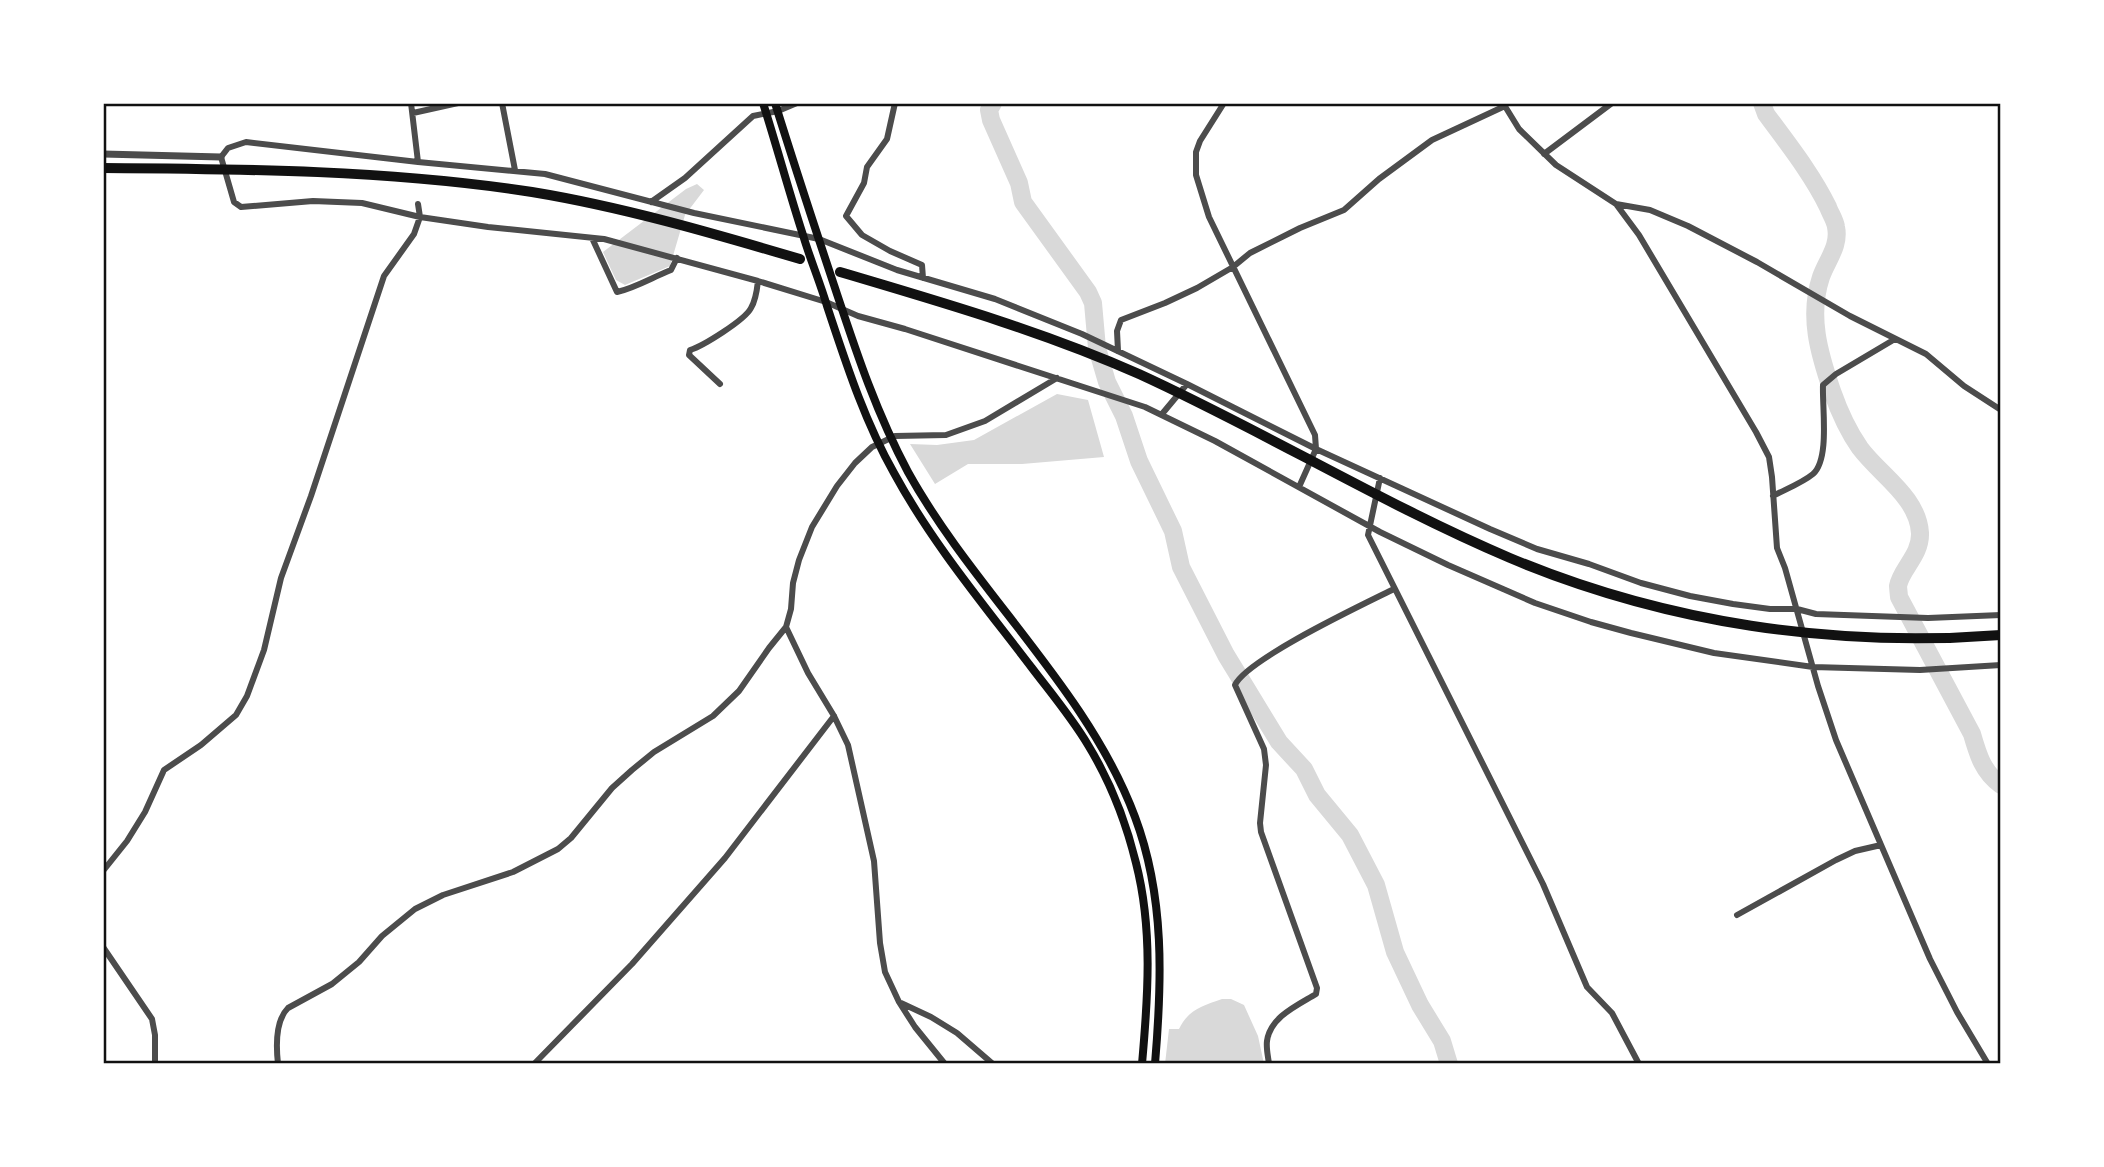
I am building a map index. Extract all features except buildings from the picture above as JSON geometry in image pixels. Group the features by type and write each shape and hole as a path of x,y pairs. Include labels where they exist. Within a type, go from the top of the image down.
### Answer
{"highway":[{"path":"103,168 303,170 452,182 533,192 688,226 800,259"},
{"path":"840,272 1003,321 1069,345 1196,401 1446,529 1596,589 1710,619 1832,636 1941,639 2001,635"}],"main road":[{"path":"763,103 803,236 870,426 909,500 944,552 1062,707 1088,746 1125,824 1137,865 1148,951 1142,1064"},
{"path":"776,107 863,373 882,419 923,498 959,551 1072,702 1099,744 1122,784 1136,819 1149,864 1160,938 1160,1009 1155,1064"}],"street":[{"path":"411,103 418,162"},
{"path":"413,113 458,103"},
{"path":"502,103 515,170"},
{"path":"651,202 685,177 753,116 776,107 797,103"},
{"path":"895,103 887,139 867,167 864,183 846,216 862,235 922,265 923,278"},
{"path":"1224,103 1196,152 1196,175 1209,217 1315,435 1316,449 1299,487"},
{"path":"1544,154 1612,103"},
{"path":"1118,351 1117,331 1121,320 1186,293 1233,267 1250,253 1344,210 1378,179 1432,140 1504,105 1519,130 1556,165 1616,204 1639,235 1769,457 1777,548 1836,740 1930,959 1988,1064"},
{"path":"221,157 228,148 246,142 545,174 694,213 819,239 897,270 995,299 1082,334 1316,449 1490,529 1536,549 1641,583 1733,604 1770,609 1797,609 1816,614 1928,618 2001,615"},
{"path":"103,154 221,157"},
{"path":"221,157 234,202 241,207 344,201 488,227 604,239 758,281 858,316 1097,390 1162,414 1404,544 1457,569 1562,613 1631,633 1714,653 1813,667 1920,670 2001,665"},
{"path":"545,174 545,182"},
{"path":"103,870 127,841 145,813 164,770 201,745 236,715 247,696 264,650 281,578 384,276 414,233 420,216 418,204"},
{"path":"1616,204 1650,210 1688,226 1926,354 1964,386 2001,410"},
{"path":"537,223 538,232"},
{"path":"592,238 617,292 630,289 671,270 677,258"},
{"path":"720,384 689,355 690,350 709,341 750,311 758,281"},
{"path":"1773,496 1814,473 1820,462 1824,436 1823,385 1836,374 1895,339"},
{"path":"278,1064 279,1022 288,1008 332,984 415,909 443,895 513,872 558,849 571,838 612,788 632,770 654,752 713,716 739,691 786,627 796,571 812,527 837,486 872,447 895,436 946,435 985,421 1057,378"},
{"path":"1162,414 1187,384"},
{"path":"2001,430 2001,449"},
{"path":"1380,478 1368,535 1543,884 1587,988 1612,1013 1639,1064"},
{"path":"1269,1064 1267,1042 1272,1026 1289,1011 1316,994 1317,988 1261,832 1266,765 1264,750 1235,685 1245,671 1267,657 1394,589"},
{"path":"786,627 848,745 871,847 885,972 915,1027 945,1064"},
{"path":"534,1064 632,964 725,858 834,716"},
{"path":"1737,915 1836,860 1855,851 1881,845"},
{"path":"103,947 152,1019 155,1064"},
{"path":"899,1002 957,1033 993,1064"}],"shaded area":[{"path":"697,184 704,190 685,215 670,266 625,285 616,280 603,252 686,189"},
{"path":"1057,394 1088,400 1104,457 1022,464 968,464 935,484 910,444 937,445 974,440"},
{"path":"1222,999 1231,999 1244,1005 1258,1036 1264,1064 1165,1064 1169,1029 1179,1029 1191,1013"}],"waterway":[{"path":"993,103 989,110 991,120 1019,183 1023,202 1088,292 1093,303 1097,348 1107,382 1124,416 1139,461 1173,531 1181,567 1226,655 1279,742 1304,769 1317,795 1350,835 1376,885 1395,952 1420,1005 1442,1041 1449,1064"},
{"path":"1762,103 1766,114 1815,183 1835,224 1835,247 1821,277 1815,306 1819,349 1827,377 1848,428 1860,448 1897,487 1913,508 1918,520 1919,541 1900,580 1899,597 1972,734 1982,762 2001,785"}]}
